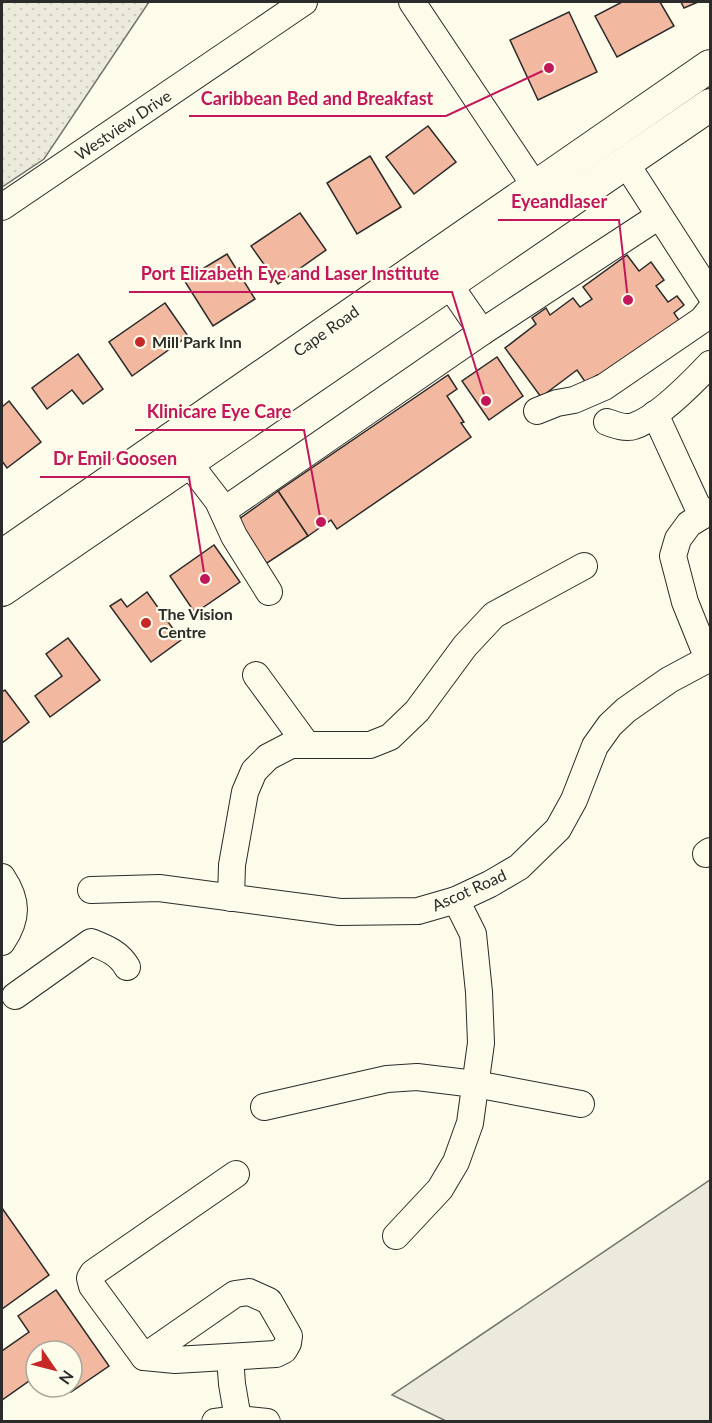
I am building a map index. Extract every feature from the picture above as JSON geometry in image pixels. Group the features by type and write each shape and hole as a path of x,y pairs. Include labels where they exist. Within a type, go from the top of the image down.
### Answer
{"main road":[{"name":"Cape Road","path":"2,556 711,66"},
{"name":"Cape Road","path":"2,590 711,105"}],"street":[{"name":"Westview Drive","path":"2,207 304,2"},
{"path":"412,2 535,186"},
{"path":"625,162 711,294"},
{"path":"223,512 482,332 659,216"},
{"path":"448,283 482,332"},
{"path":"537,411 557,403 574,400 604,387 706,315"},
{"path":"607,422 621,426 634,426 655,414 711,364"},
{"path":"655,414 706,513 689,524 678,539 673,556 685,602 709,658"},
{"path":"188,462 218,501 234,536 269,592"},
{"path":"231,898 232,865 245,792 254,771 268,757 291,745 370,745 390,737 417,711 465,646 494,615 584,566"},
{"name":"Ascot Road","path":"91,890 159,888 340,912 418,911 456,900 519,867 558,830 574,800 595,746 610,725 626,710 669,680 709,658"},
{"path":"256,675 307,744"},
{"path":"2,877 11,891 14,911 12,926 2,942"},
{"path":"396,1236 440,1189 456,1162 470,1123 481,1043 479,992 473,934 456,900"},
{"path":"15,996 92,942 122,957 127,967"},
{"path":"264,1107 387,1079 417,1077 475,1084 581,1104"},
{"path":"144,1357 235,1294 249,1292 269,1301 289,1336 288,1343 284,1350 276,1354 175,1360 144,1357 92,1286 90,1278 93,1272 236,1174"},
{"path":"230,1358 232,1384 227,1420 267,1422"}],"shaded area":[{"path":"2,2 149,2 44,159 2,187"},
{"path":"710,1180 710,1421 446,1421 392,1395"}],"building":[{"path":"622,2 660,2 674,26 617,57 595,16"},
{"path":"681,2 698,2 684,8"},
{"path":"569,12 597,72 538,100 510,40"},
{"path":"428,126 456,162 414,194 386,157"},
{"path":"370,156 401,207 357,234 327,183"},
{"path":"300,213 326,250 278,284 251,246"},
{"path":"227,254 255,299 213,326 184,280"},
{"path":"627,255 639,271 651,262 664,280 656,286 668,302 677,296 684,305 674,313 683,326 603,384 597,375 586,383 577,370 541,397 505,348 536,324 532,318 546,308 550,315 573,298 580,307 592,299 583,287"},
{"path":"165,303 188,336 132,376 109,342"},
{"path":"78,354 103,389 83,404 72,390 47,409 32,388"},
{"path":"497,357 523,396 489,420 462,381"},
{"path":"448,375 457,389 447,396 471,437 337,529 331,520 308,536 278,491"},
{"path":"9,401 41,442 7,468 2,461 2,407"},
{"path":"278,491 308,536 264,565 235,522"},
{"path":"214,545 240,582 195,613 170,576"},
{"name":"The Vision Centre","path":"147,592 181,640 151,662 110,606 121,599 127,607"},
{"path":"68,638 100,680 50,717 35,696 62,676 46,654"},
{"path":"5,690 29,722 2,743 2,692"},
{"path":"2,1208 49,1275 2,1309"},
{"path":"56,1290 109,1366 84,1383 84,1339 24,1339 24,1384 2,1400 2,1351 29,1332 18,1316"}],"place":[{"name":"Caribbean Bed and Breakfast","path":"549,68"},
{"name":"Eyeandlaser","path":"628,300"},
{"name":"Mill Park Inn","path":"140,342"},
{"name":"Port Elizabeth Eye and Laser Institute","path":"486,401"},
{"name":"Klinicare Eye Care","path":"321,522"},
{"name":"Dr Emil Goosen","path":"205,579"},
{"name":"The Vision Centre","path":"146,623"}]}
